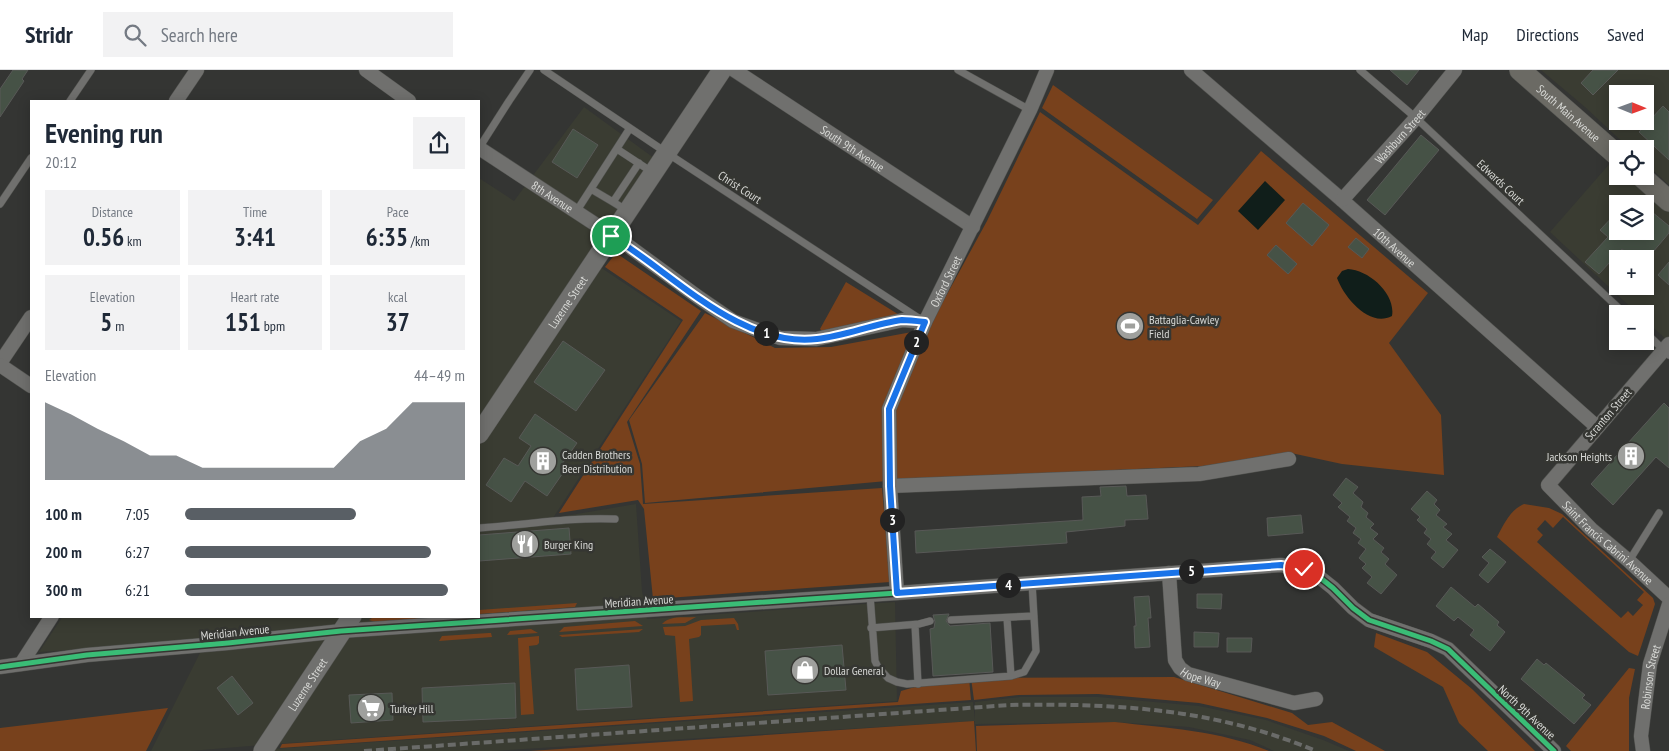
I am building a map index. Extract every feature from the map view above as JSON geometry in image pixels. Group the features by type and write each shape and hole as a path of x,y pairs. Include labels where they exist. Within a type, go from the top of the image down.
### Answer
{"main road":[{"name":"South Main Avenue","path":"1520,70 1609,148"},
{"path":"1651,185 1669,201"}],"street":[{"path":"177,100 197,70"},
{"path":"366,70 401,99"},
{"name":"Luzerne Street","path":"480,432 611,236 620,207 646,168 667,153 722,70"},
{"name":"South 9th Avenue","path":"734,70 973,227"},
{"name":"Oxford Street","path":"897,593 890,486 889,409 925,322 1030,110 1047,70"},
{"name":"10th Avenue","path":"1191,70 1342,200 1597,427"},
{"name":"Washburn Street","path":"1342,200 1416,118 1455,70"},
{"name":"8th Avenue","path":"480,149 627,245 733,321 780,338 816,339 903,320 925,322"},
{"path":"30,319 0,364 30,385"},
{"name":"Scranton Street","path":"1548,485 1667,349"},
{"path":"890,486 1199,474 1289,459"},
{"name":"Saint Francis Cabrini Avenue","path":"1548,485 1591,529 1669,598"},
{"name":"Meridian Avenue","path":"480,617 870,595 1281,565 1304,569 1318,576 1353,608 1370,620 1431,641 1448,649 1486,687"},
{"name":"Hope Way","path":"1170,573 1173,647 1175,660 1180,668 1188,674 1294,703 1316,699"},
{"name":"Robinson Street","path":"1643,751 1641,736 1650,664 1669,604"},
{"path":"21,664 51,618"},
{"name":"Meridian Avenue","path":"0,667 87,655 228,643 346,624 454,618"},
{"name":"Luzerne Street","path":"263,751 346,624"},
{"name":"North 9th Avenue","path":"1486,687 1554,751"}],"lane":[{"path":"71,100 91,70"},
{"path":"480,146 530,70"},
{"name":"Christ Court","path":"544,70 925,322"},
{"path":"958,70 1030,110"},
{"name":"Edwards Court","path":"1360,70 1416,118 1615,305"},
{"path":"576,212 630,128"},
{"path":"617,149 646,168"},
{"path":"0,204 30,159"},
{"path":"591,189 620,207"},
{"path":"1654,339 1667,349"},
{"path":"1629,561 1659,514"},
{"path":"480,528 531,522 615,519"},
{"path":"870,595 874,661 888,678 907,684 918,684 1010,676 1024,672 1036,651 1032,583"},
{"path":"951,620 1034,616"},
{"path":"1007,618 1010,676"},
{"path":"872,628 915,625 930,621"},
{"path":"915,625 918,684"}],"shaded area":[{"path":"1541,70 1669,70 1669,185 1654,171 1654,140 1620,140 1610,130 1654,130 1654,85 1609,85 1609,129"},
{"path":"1053,85 1213,200 1197,219 1042,108"},
{"path":"584,107 654,158 588,259 681,321 553,518 636,504 642,591 647,619 895,602 897,701 190,751 151,751 206,641 39,652 62,618 480,618 480,179 514,201"},
{"path":"1040,112 1198,225 1261,151 1428,293 1389,343 1441,415 1444,475 1342,464 1291,453 1203,466 898,480 645,503 642,464 629,420 705,313 775,348 831,347 928,329 987,221"},
{"path":"1609,164 1609,185 1639,185 1650,195 1609,195 1609,240 1654,240 1654,198 1669,212 1669,342 1654,328 1654,305 1628,305 1618,295 1654,295 1654,250 1609,250 1609,287 1550,232"},
{"path":"1265,181 1285,200 1258,230 1238,211"},
{"path":"616,253 701,311 627,422 640,464 643,504 882,488 890,582 653,599 644,509 638,500 559,513 683,320 605,267"},
{"path":"1348,269 1364,274 1379,285 1390,300 1392,316 1383,319 1375,318 1366,314 1351,302 1337,278 1342,271"},
{"path":"846,282 901,316 822,331 820,329"},
{"path":"1524,504 1549,508 1562,514 1653,598 1655,604 1638,656 1629,652 1497,537 1508,518","holes":["1563,517 1644,592 1637,600 1643,605 1633,616 1628,611 1621,618 1537,542 1543,535 1537,529 1545,520 1553,528"]},
{"path":"577,603 575,607 480,614 480,610"},
{"path":"696,617 685,623 662,624 673,618"},
{"path":"372,618 426,618 375,622 369,620"},
{"path":"734,618 739,630 737,630 735,624 701,626 701,635 689,639 693,701 680,702 675,636 665,635 663,627 685,626 701,620"},
{"path":"635,621 643,626 559,632 564,627"},
{"path":"531,629 538,633 507,635 510,631"},
{"path":"643,629 639,632 562,637 559,635"},
{"path":"491,633 492,637 439,641 442,636"},
{"path":"1376,633 1427,652 1472,689 1535,751 1488,751 1459,723 1443,687 1374,647"},
{"path":"539,636 539,643 537,645 529,646 534,714 521,715 518,638"},
{"path":"1629,668 1635,669 1629,698 1629,751 1571,751 1566,746"},
{"path":"1174,677 1292,713 1308,725 1332,722 1385,751 1356,751 1324,736 1267,718 1199,703 1098,694 1019,695 974,700 971,678"},
{"path":"969,678 971,700 280,748 282,744 898,702 901,691 943,679"},
{"path":"1020,697 1098,697 1199,706 1266,720 1349,751 1274,751 1250,740 1189,727 1115,722 975,724 975,721 492,751 270,751 272,749 973,702 975,720 975,702"},
{"path":"168,708 146,751 0,751 0,728"},
{"path":"974,721 976,751 530,751"},
{"path":"1115,722 1213,735 1251,744 1269,751 977,751 976,726"}],"building":[{"path":"13,70 28,70 22,79 24,81 0,117 0,89"},
{"path":"1390,70 1419,70 1407,85"},
{"path":"1593,70 1618,70 1593,95 1581,83"},
{"path":"1663,106 1669,112 1669,160 1654,146 1654,140 1648,140 1639,132 1641,130 1654,130 1654,116"},
{"path":"573,129 598,145 577,178 552,162"},
{"path":"1421,135 1439,150 1385,215 1367,200"},
{"path":"1303,203 1329,225 1312,246 1286,223"},
{"path":"1654,214 1669,226 1669,233 1654,251 1609,250 1609,263 1599,274 1585,262 1608,237 1600,230 1609,220 1609,240 1654,240"},
{"path":"1356,238 1369,249 1362,258 1348,247"},
{"path":"1276,245 1297,264 1288,274 1267,255"},
{"path":"1669,262 1669,285 1658,275"},
{"path":"563,341 605,370 576,411 534,382"},
{"name":"Jackson Heights","path":"1664,403 1669,408 1669,468 1656,457 1613,505 1591,484"},
{"name":"Cadden Brothers Beer Distribution","path":"535,414 577,443 562,464 567,467 547,496 525,481 511,502 486,485 504,458 518,466 531,446 519,438"},
{"path":"1346,478 1358,487 1353,493 1363,502 1361,507 1368,513 1366,517 1374,524 1370,528 1378,534 1373,539 1384,548 1381,552 1389,559 1385,564 1397,575 1381,594 1367,583 1372,577 1362,568 1366,564 1359,558 1366,549 1358,543 1361,539 1353,533 1356,528 1347,521 1350,517 1338,507 1342,503 1333,495"},
{"path":"1126,486 1127,496 1146,495 1148,519 1125,520 1125,526 1066,532 1067,543 916,553 915,531 1083,520 1082,497 1101,496 1100,487"},
{"path":"1427,491 1437,500 1434,504 1440,510 1436,515 1447,524 1443,527 1452,534 1446,540 1458,550 1443,568 1431,558 1436,552 1427,544 1431,539 1424,533 1427,529 1417,520 1420,517 1411,509"},
{"path":"1301,515 1303,533 1268,536 1267,518"},
{"name":"Burger King","path":"569,528 571,554 480,561 480,535"},
{"path":"1490,549 1506,562 1488,583 1479,575 1489,563 1482,557"},
{"path":"1451,587 1475,607 1478,604 1499,622 1497,625 1505,632 1490,651 1470,635 1474,630 1458,617 1454,621 1436,606"},
{"path":"1197,594 1222,594 1221,609 1197,608"},
{"path":"1149,596 1151,618 1148,618 1150,647 1135,648 1134,597"},
{"path":"949,614 946,621 950,626 990,623 993,672 933,676 930,629 934,628 933,615"},
{"path":"1194,632 1219,633 1218,647 1194,647"},
{"path":"1227,638 1252,638 1251,652 1227,652"},
{"name":"Dollar General","path":"842,645 846,690 768,695 765,651"},
{"path":"1537,659 1544,665 1546,663 1585,695 1582,698 1591,705 1574,724 1521,679"},
{"path":"629,665 632,707 577,710 575,669"},
{"path":"232,676 253,703 238,715 217,688"},
{"path":"515,683 516,718 423,722 422,688"},
{"name":"Turkey Hill","path":"392,693 393,720 351,723 349,695"}],"railway":[{"path":"364,751 1010,705 1089,705 1166,711 1204,717 1241,726 1279,737 1316,751"}],"cycle path":[{"path":"0,667 87,655 341,631 1281,565 1304,569 1318,576 1369,620 1431,641 1448,649 1554,751"}],"place":[{"name":"Battaglia-Cawley Field","path":"1130,326"},
{"name":"Jackson Heights","path":"1631,456"},
{"name":"Cadden Brothers Beer Distribution","path":"543,461"},
{"name":"Burger King","path":"525,544"},
{"name":"Dollar General","path":"805,670"},
{"name":"Turkey Hill","path":"371,708"}],"route":[{"path":"611,236 627,245 733,321 780,338 816,339 903,320 925,322 889,409 890,486 897,593 1281,565 1304,569"}]}
